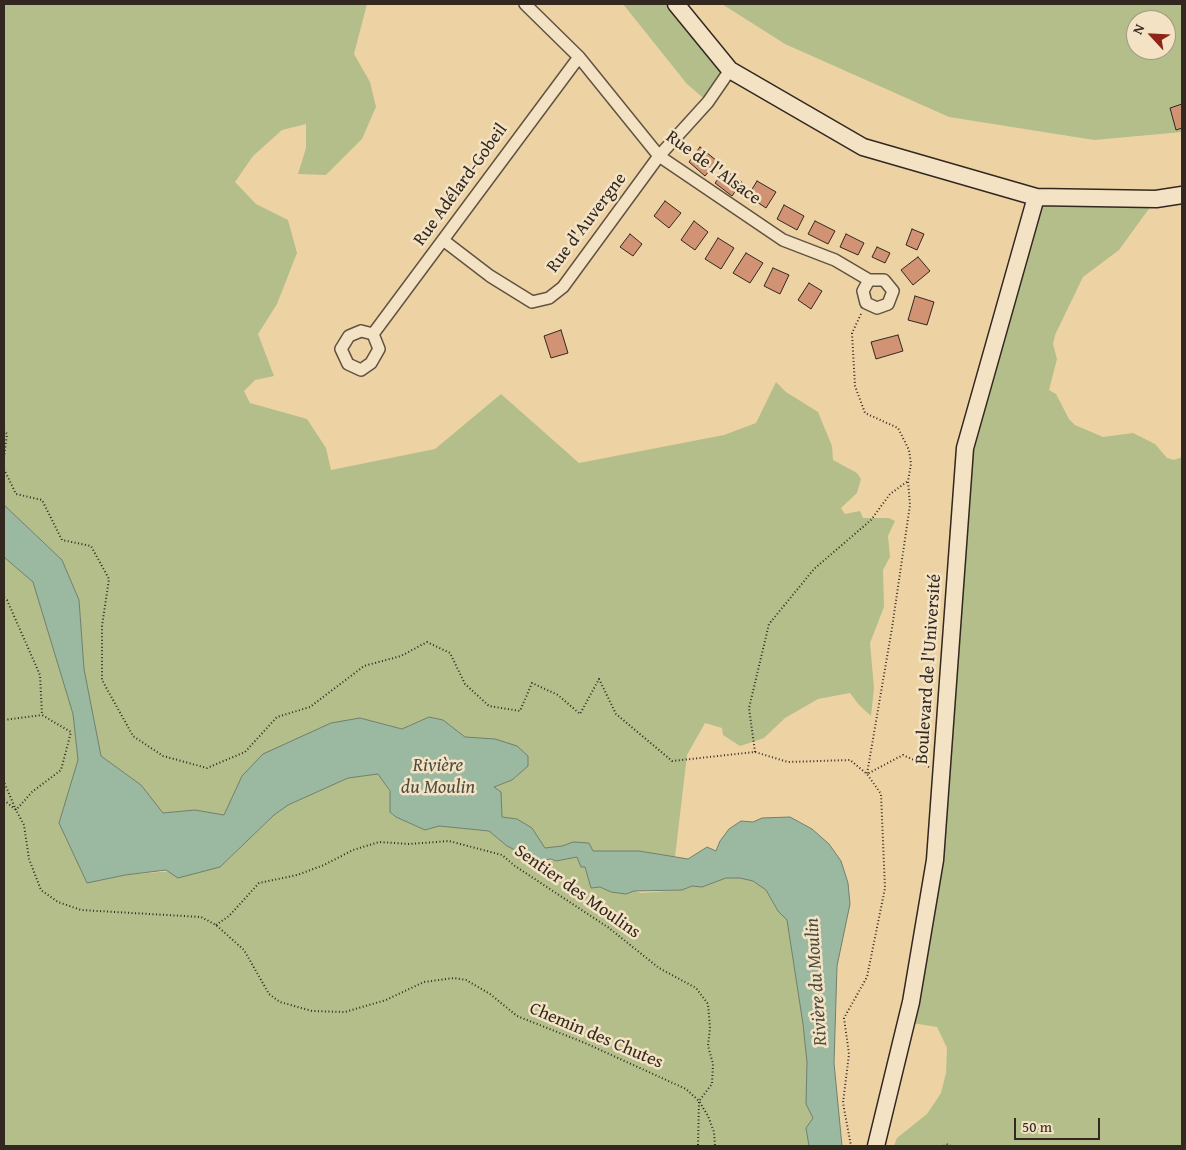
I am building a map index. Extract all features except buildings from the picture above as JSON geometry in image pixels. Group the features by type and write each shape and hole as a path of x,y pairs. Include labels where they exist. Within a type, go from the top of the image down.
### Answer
{"main road":[{"path":"676,4 730,70 863,147 1036,197 1156,199 1182,195"},
{"name":"Boulevard de l'Université","path":"876,1146 911,1002 935,860 965,448 1036,197"}],"street":[{"name":"Rue de l'Alsace","path":"524,4 578,57 659,156 783,240 835,260 869,280 884,280 893,291 888,304 877,308 866,303"},
{"name":"Rue Adélard-Gobeil","path":"374,334 508,149 578,57"},
{"name":"Rue d'Auvergne","path":"443,240 490,276 532,302 548,298 563,287 659,156 708,102 730,70"},
{"path":"866,303 863,291 869,280"}],"path":[{"path":"866,303 852,333 855,386 865,413 898,428 908,450 911,464 908,481 910,505 892,628 867,774"},
{"path":"4,430 7,434 4,457"},
{"path":"4,469 16,494 42,500 62,540 91,546 96,555 109,580 102,626 102,680 133,736 163,756 207,768 245,752 278,717 310,707 364,666 401,656 427,642 450,653 465,684 489,706 520,711 532,683 558,695 580,714 599,679 616,714 672,761 755,752 788,762 850,760 867,774 881,794 885,888 867,977 844,1018 849,1054 843,1103 851,1146"},
{"path":"755,752 749,708 769,624 814,570 871,520 890,494 908,481"},
{"path":"4,598 7,600 40,675 42,715"},
{"path":"4,720 42,715 71,732 60,770 32,792 16,810 4,782"},
{"path":"867,774 902,756 942,772"},
{"name":"Chemin des Chutes","path":"4,800 16,810 24,825 29,859 42,890 58,902 81,910 200,917 216,925 244,950 263,986 280,1002 312,1011 345,1012 386,1000 424,982 454,978 466,980 490,994 517,1016 672,1081 699,1101 711,1124 715,1146"},
{"name":"Sentier des Moulins","path":"216,925 240,906 259,884 296,875 353,850 379,842 408,844 449,841 502,855 515,866 609,928 659,968 696,988 708,1004 710,1028 708,1046 713,1064 712,1084 699,1101"},
{"path":"698,1146 699,1101"},
{"path":"944,1146 946,1144 951,1146"}],"shaded area":[{"path":"4,4 367,4 354,54 370,82 376,107 362,139 326,175 298,174 306,148 306,124 282,130 253,156 235,182 256,204 288,220 297,253 277,304 258,334 274,376 255,380 244,391 250,403 307,419 326,448 331,470 435,449 501,394 579,463 724,435 756,423 776,382 786,392 818,412 832,446 833,460 857,473 861,479 857,493 841,508 845,514 860,511 863,518 889,518 895,521 888,536 890,557 883,570 884,607 870,643 874,688 871,716 850,693 818,699 785,718 764,738 740,746 723,735 722,728 705,723 687,755 675,857 639,851 593,851 589,843 573,842 562,846 545,848 532,828 517,819 502,817 502,801 494,787 512,780 527,766 495,739 465,737 443,720 429,717 402,729 360,718 242,776 224,815 195,810 163,813 141,785 101,756 84,669 79,600 62,560 4,505"},
{"path":"623,4 676,4 730,70 708,102 687,84"},
{"path":"722,4 1182,4 1182,132 1094,140 949,117 785,44"},
{"path":"1036,197 1156,199 1119,250 1083,277 1055,335 1053,344 1057,359 1049,390 1056,394 1069,419 1075,425 1103,437 1133,433 1155,444 1167,458 1174,460 1182,457 1182,1146 894,1146 897,1138 927,1114 941,1093 946,1073 947,1048 937,1027 906,1022 935,860 965,448"},
{"path":"4,557 33,581 73,714 78,760 59,823 87,883 125,875 220,867 274,815 288,805 348,778 378,774 390,792 390,812 396,817 425,830 439,826 489,831 507,846 544,862 577,857 585,867 591,888 600,887 611,892 626,894 634,891 641,893 682,890 692,886 702,887 726,878 740,878 753,881 766,890 778,911 787,920 803,1024 813,1118 806,1128 809,1146 4,1146"}],"water":[{"name":"Rivière du Moulin","path":"4,505 62,560 79,600 84,669 101,756 141,785 163,813 195,810 224,815 242,776 263,754 331,723 360,718 402,729 429,717 443,720 465,737 495,739 517,746 528,756 528,766 512,780 494,787 501,792 502,817 517,819 532,828 545,848 562,846 573,842 589,843 593,851 639,851 688,859 707,847 716,851 720,841 729,829 741,821 753,822 762,818 790,817 812,829 829,844 841,861 848,883 850,904 837,966 834,1063 842,1146 809,1146 806,1128 813,1118 806,1104 807,1062 787,920 778,911 766,890 753,881 740,878 726,878 702,887 692,886 682,890 634,891 626,894 611,892 600,887 591,888 585,867 581,867 577,857 556,861 551,859 537,861 507,846 489,831 439,826 425,830 396,817 390,812 390,791 378,774 348,778 288,805 274,815 220,867 178,878 166,870 125,875 87,883 59,823 78,760 73,714 33,582 4,557"}]}
